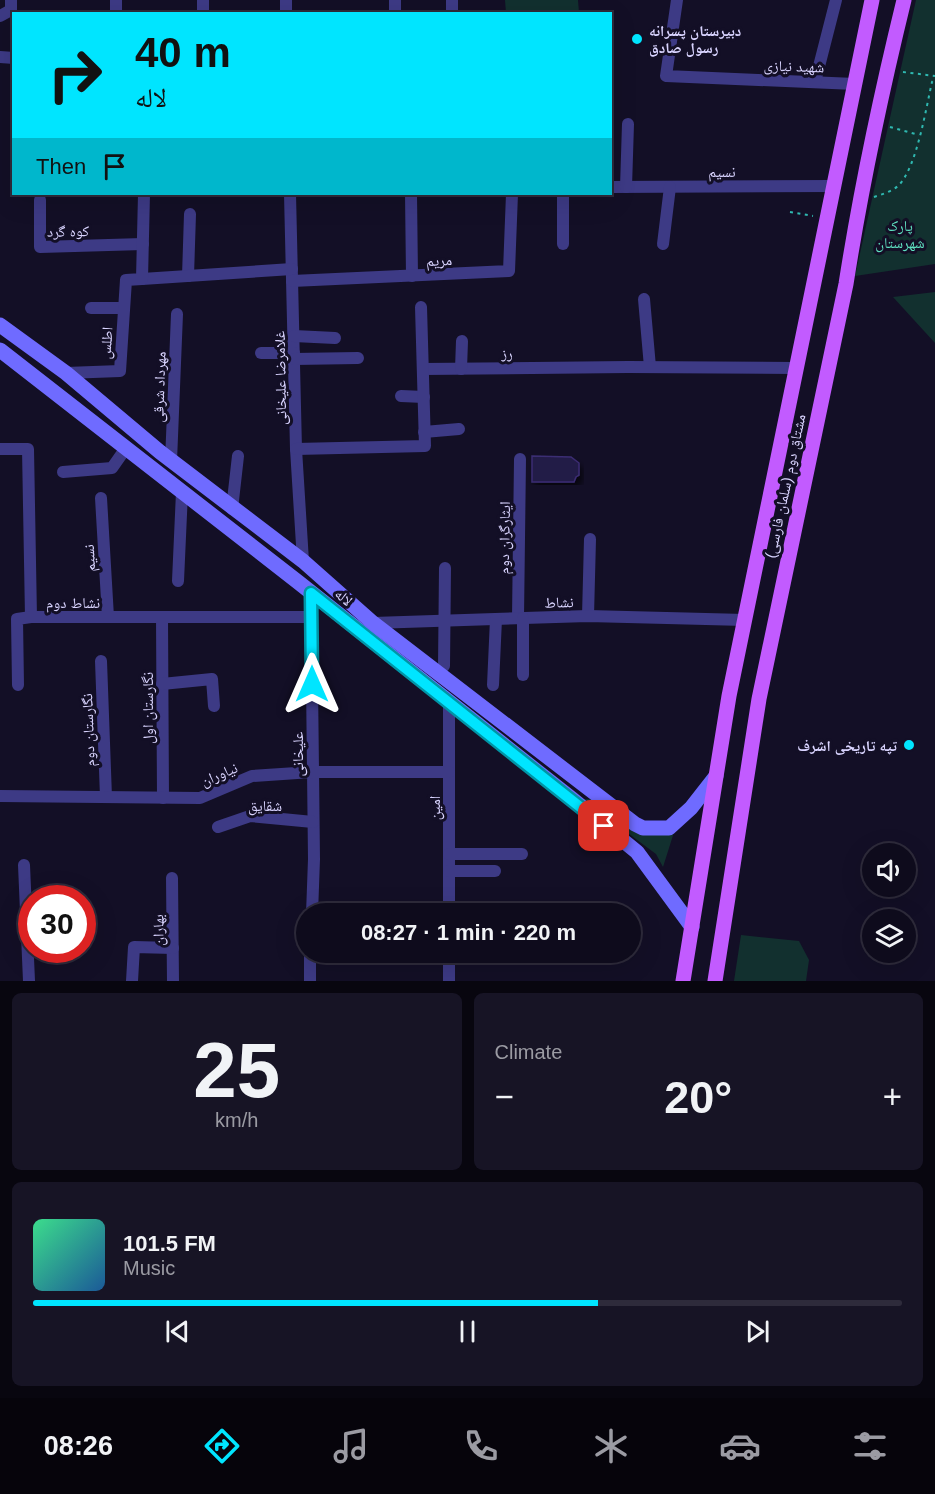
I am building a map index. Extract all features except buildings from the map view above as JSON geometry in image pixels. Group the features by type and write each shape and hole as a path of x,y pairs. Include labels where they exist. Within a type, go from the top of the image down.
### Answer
{"main road":[{"name":"مشتاق دوم (سلمان فارسی)","path":"683,981 729,696 872,0"},
{"name":"مشتاق دوم (سلمان فارسی)","path":"715,981 759,699 846,284 857,213 904,0"},
{"name":"لاله","path":"0,325 66,373 171,461 303,561 374,623 635,824 655,830 669,828 691,808 716,776"},
{"name":"لاله","path":"0,350 637,852 692,927"},
{"path":"241,538 251,523"},
{"path":"572,799 581,784"}],"street":[{"path":"0,16 11,10 11,0"},
{"name":"شهید نیازی","path":"677,0 666,76 855,84"},
{"path":"815,82 836,0"},
{"path":"626,187 628,124"},
{"name":"نسیم","path":"612,187 833,186"},
{"path":"663,244 670,187"},
{"path":"144,195 142,279 292,275"},
{"name":"غلامرضا علیخانی","path":"290,195 296,448 303,561"},
{"path":"411,195 412,276"},
{"name":"مریم","path":"292,275 412,276 509,271 512,195"},
{"path":"563,195 563,243"},
{"name":"کوه گرد","path":"40,200 40,247 143,244"},
{"path":"188,276 189,213"},
{"name":"اطلس","path":"66,373 120,371 126,280 142,279"},
{"path":"644,299 650,367"},
{"path":"296,448 425,446 421,307"},
{"path":"91,308 124,308"},
{"name":"مهرداد شرقی","path":"171,461 177,314"},
{"path":"294,336 335,338"},
{"path":"461,369 462,341"},
{"path":"261,353 358,358"},
{"name":"رز","path":"423,369 796,368"},
{"path":"401,396 424,397"},
{"path":"424,432 459,429"},
{"path":"63,472 112,468 126,448"},
{"name":"نشاط دوم","path":"0,449 28,449 31,617 312,617"},
{"path":"232,509 238,456"},
{"name":"ایثارگران دوم","path":"520,459 523,675"},
{"path":"178,581 182,492"},
{"name":"نسیم","path":"101,498 108,617"},
{"path":"588,616 590,539"},
{"path":"444,666 446,568"},
{"name":"علیخانی","path":"311,593 312,903"},
{"name":"نشاط","path":"374,623 588,616 745,620"},
{"path":"18,685 17,619 31,617"},
{"name":"نگارستان اول","path":"162,617 163,798"},
{"path":"493,684 496,619"},
{"name":"نگارستان دوم","path":"101,661 106,797"},
{"path":"162,684 212,680 214,706"},
{"name":"امین","path":"449,702 449,903"},
{"name":"نیاوران","path":"0,796 200,798 252,776 312,772 449,772"},
{"name":"شقایق","path":"218,827 250,816 313,822"},
{"path":"449,854 522,854"},
{"path":"24,865 29,981"},
{"path":"449,871 495,871"},
{"name":"بهاران","path":"172,878 174,981"},
{"path":"132,981 134,947 173,948"},
{"path":"310,963 310,981"},
{"path":"449,963 449,981"}],"path":[{"path":"872,198 890,192 900,184 911,165 932,82 935,78 903,72"},
{"path":"889,127 919,135"}],"green space":[{"path":"505,0 578,0 579,12 506,12"},
{"name":"پارک شهرستان","path":"916,0 935,0 935,264 855,276"},
{"path":"935,292 935,343 893,297"},
{"path":"582,799 590,799 609,814 675,829 663,867 656,854"},
{"path":"741,935 799,941 809,960 806,981 734,981"}],"place":[{"name":"دبیرستان پسرانه رسول صادق","path":"637,39"},
{"name":"تپه تاریخی اشرف","path":"909,745"}],"route":[{"path":"312,684 311,593 604,826"}]}
